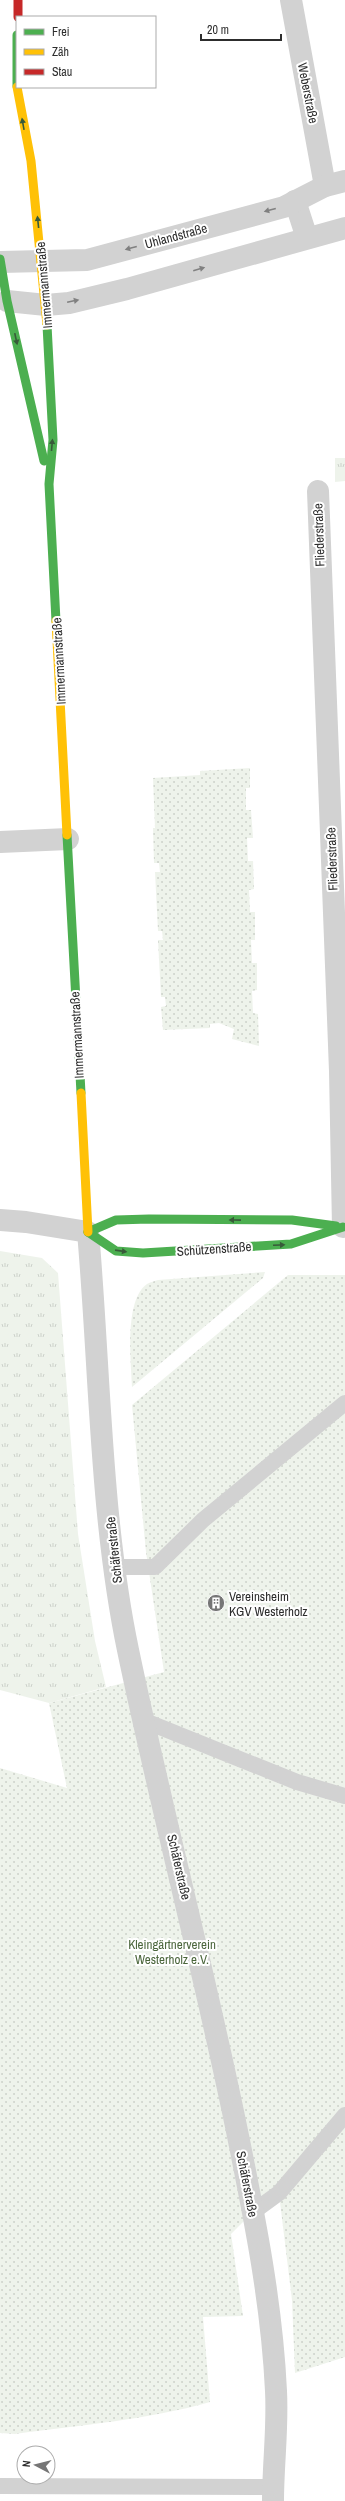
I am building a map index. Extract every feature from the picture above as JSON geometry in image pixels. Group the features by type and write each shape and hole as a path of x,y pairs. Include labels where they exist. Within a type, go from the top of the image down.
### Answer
{"street":[{"path":"18,0 18,16"},
{"name":"Weberstraße","path":"291,0 335,183"},
{"name":"Immermannstraße","path":"17,88 23,125 31,161 50,353 53,440 49,484 68,839 81,1124 88,1232"},
{"name":"Uhlandstraße","path":"0,262 87,260 284,207 335,183"},
{"path":"295,201 307,238"},
{"path":"3,302 46,305 68,303 127,289 345,228"},
{"name":"Immermannstraße","path":"0,259 3,302 49,484"},
{"name":"Fliederstraße","path":"318,491 340,1071 344,1227"},
{"path":"0,842 68,839"},
{"name":"Schützenstraße","path":"88,1232 116,1220 149,1219 292,1220 344,1227"},
{"name":"Schützenstraße","path":"0,1220 26,1222 88,1232 116,1251 143,1253 291,1244 344,1227"},
{"name":"Schäferstraße","path":"88,1232 107,1492 115,1567 128,1648 227,2082 253,2212 271,2328 276,2393 273,2494"}],"lane":[{"path":"115,1567 155,1567 203,1520 345,1403"},
{"path":"145,1721 297,1782 345,1796"},
{"path":"253,2212 279,2193 345,2115"},
{"path":"0,2486 273,2494"}],"green space":[{"path":"335,458 345,458 345,481 335,482"},
{"path":"250,768 250,788 246,788 246,810 251,810 253,838 247,838 248,861 253,861 254,889 249,890 250,912 255,912 255,940 251,940 252,963 257,963 257,990 252,991 253,1013 258,1014 259,1046 232,1039 234,1029 219,1023 210,1024 210,1028 163,1030 161,1007 166,1006 165,997 161,997 158,940 163,940 162,931 158,931 155,872 160,872 159,863 154,863 153,828 155,828 153,778 200,775 200,771"},
{"path":"0,1251 42,1258 58,1273 78,1534 95,1641 106,1687 49,1703 0,1690"},
{"path":"265,1272 263,1278 132,1387 130,1332 132,1317 135,1303 140,1292 147,1284 158,1280"},
{"name":"Kleingärtnerverein Westerholz e.V.","path":"288,1275 345,1275 345,2357 295,2373 292,2300 279,2194 253,2212 231,2234 243,2316 203,2317 210,2402 138,2418 15,2434 0,2433 0,1768 67,1788 49,1703 164,1672 146,1552 132,1405"}],"traffic: fast":[{"path":"0,259 7,301 44,461"},
{"path":"47,325 53,440 49,484 56,621"},
{"path":"67,835 81,1093"},
{"path":"88,1232 116,1220 149,1219 292,1220 336,1226"},
{"path":"88,1232 116,1251 143,1253 291,1244 343,1227"}],"traffic: slow":[{"path":"17,88 31,161 47,325"},
{"path":"56,621 67,835"},
{"path":"81,1093 88,1232"}],"traffic: jam":[{"path":"18,0 18,16"}],"place":[{"name":"Vereinsheim KGV Westerholz","path":"216,1603"}]}
